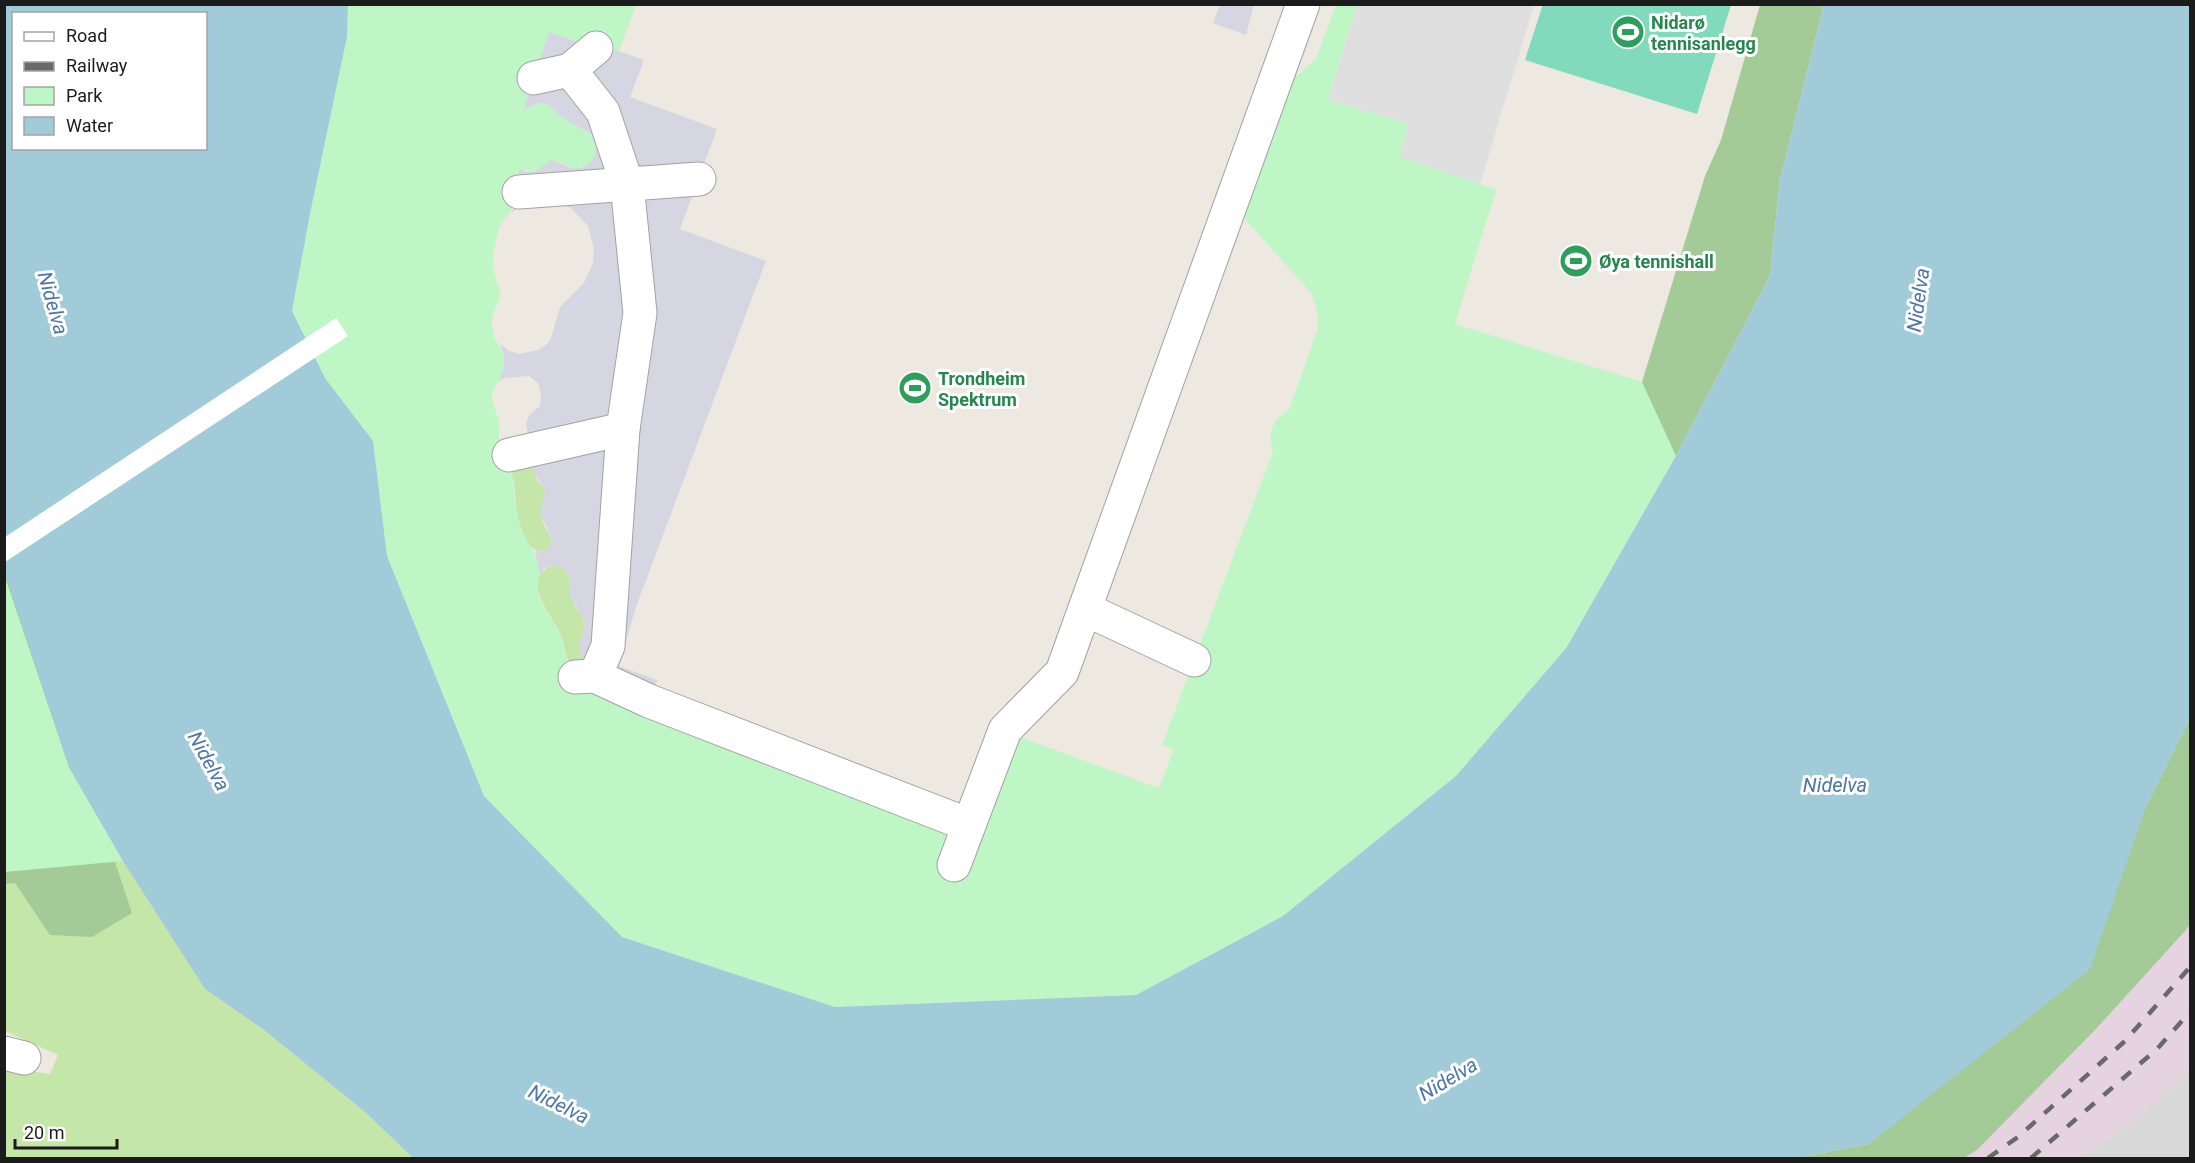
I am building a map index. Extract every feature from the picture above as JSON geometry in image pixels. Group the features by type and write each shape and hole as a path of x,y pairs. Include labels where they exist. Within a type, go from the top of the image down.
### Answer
{"street":[{"path":"954,865 1005,730 1062,672 1303,4"},
{"path":"534,78 570,70 596,48"},
{"path":"570,70 603,111 627,184 640,313 623,429 608,646 585,676 969,825"},
{"path":"519,192 699,179"},
{"path":"509,455 623,429"},
{"path":"1085,609 1194,660"}],"shaded area":[{"path":"1220,5 1254,5 1246,35 1213,23"},
{"path":"1357,5 1534,5 1480,184 1400,157 1408,123 1328,100"},
{"path":"549,32 596,48 619,51 644,60 630,97 717,129 680,229 766,261 636,607 619,666 657,680 644,714 583,690 580,641 585,627 582,615 570,597 569,577 565,569 554,565 544,568 540,574 535,551 543,552 550,547 552,539 540,513 545,494 544,488 534,473 526,423 530,414 540,406 541,394 538,383 529,376 505,378 499,381 504,366 504,354 500,344 519,354 538,350 547,344 560,307 584,283 593,263 594,250 588,226 571,208 553,201 521,207 511,213 519,192 519,168 526,172 536,171 552,160 572,168 581,168 590,163 595,155 596,145 591,134 564,119 547,104 536,103 523,111"},
{"path":"2190,924 2190,1070 2134,1120 2079,1158 1964,1158 1977,1150 2096,1029"},
{"path":"2190,1070 2190,1158 2079,1158 2134,1120"}],"green space":[{"name":"Nidarø tennisanlegg","path":"1543,4 1731,5 1697,114 1525,60"},
{"path":"348,5 636,5 619,51 596,48 550,32 524,110 536,103 547,104 564,119 591,134 596,145 595,155 590,163 581,168 572,168 560,162 529,171 519,168 517,202 499,227 493,255 493,268 501,295 492,317 492,326 494,337 504,354 504,366 499,381 493,389 492,400 499,421 499,439 509,457 516,511 540,571 538,591 540,599 560,634 575,677 976,842 1017,736 1159,788 1174,749 1162,745 1273,452 1272,428 1278,418 1289,410 1318,328 1312,294 1246,220 1243,208 1293,79 1316,59 1336,5 1357,5 1328,100 1408,123 1400,157 1496,190 1455,324 1642,382 1676,456 1567,647 1456,776 1283,916 1136,995 835,1007 622,937 484,796 387,556 373,441 325,378 292,311 347,37"},
{"path":"1760,5 1824,5 1780,179 1770,276 1676,456 1567,647 1560,358 1642,382 1705,176 1721,140"},
{"path":"531,463 537,480 544,488 543,523 552,539 550,547 543,552 534,549 522,535 511,473 512,466"},
{"path":"4,528 132,913 92,937 50,935 15,883 5,884"},
{"path":"554,565 565,569 569,577 574,605 582,615 585,627 580,641 583,658 580,663 569,662 561,635 545,608 537,587 538,578 543,571"},
{"path":"4,574 179,946 205,989 264,1030 365,1112 413,1158 5,1158 5,1067 50,1074 58,1055 5,1031"},
{"path":"4,574 69,767 123,861 5,872"},
{"path":"2190,718 2190,924 2185,931 2096,1029 1977,1150 1964,1158 1797,1158 1869,1144 2145,809"}],"water":[{"name":"Nidelva","path":"4,5 348,5 347,37 292,311 325,378 373,441 387,556 484,796 622,937 835,1007 1136,995 1283,916 1456,776 1567,647 1676,456 1770,276 1780,179 1824,5 2190,5 2190,718 2145,809 2090,969 1869,1144 1797,1158 413,1158 365,1112 264,1030 205,989 123,861 69,767 5,574"}],"pier":[{"path":"336,318 348,336 5,562 5,537"}],"railway":[{"path":"1988,1158 2018,1137 2125,1041 2190,967"},
{"path":"2031,1158 2157,1049 2190,1012"}],"place":[{"name":"Nidarø tennisanlegg","path":"1628,32"},
{"name":"Øya tennishall","path":"1576,261"},
{"name":"Trondheim Spektrum","path":"915,388"}]}
